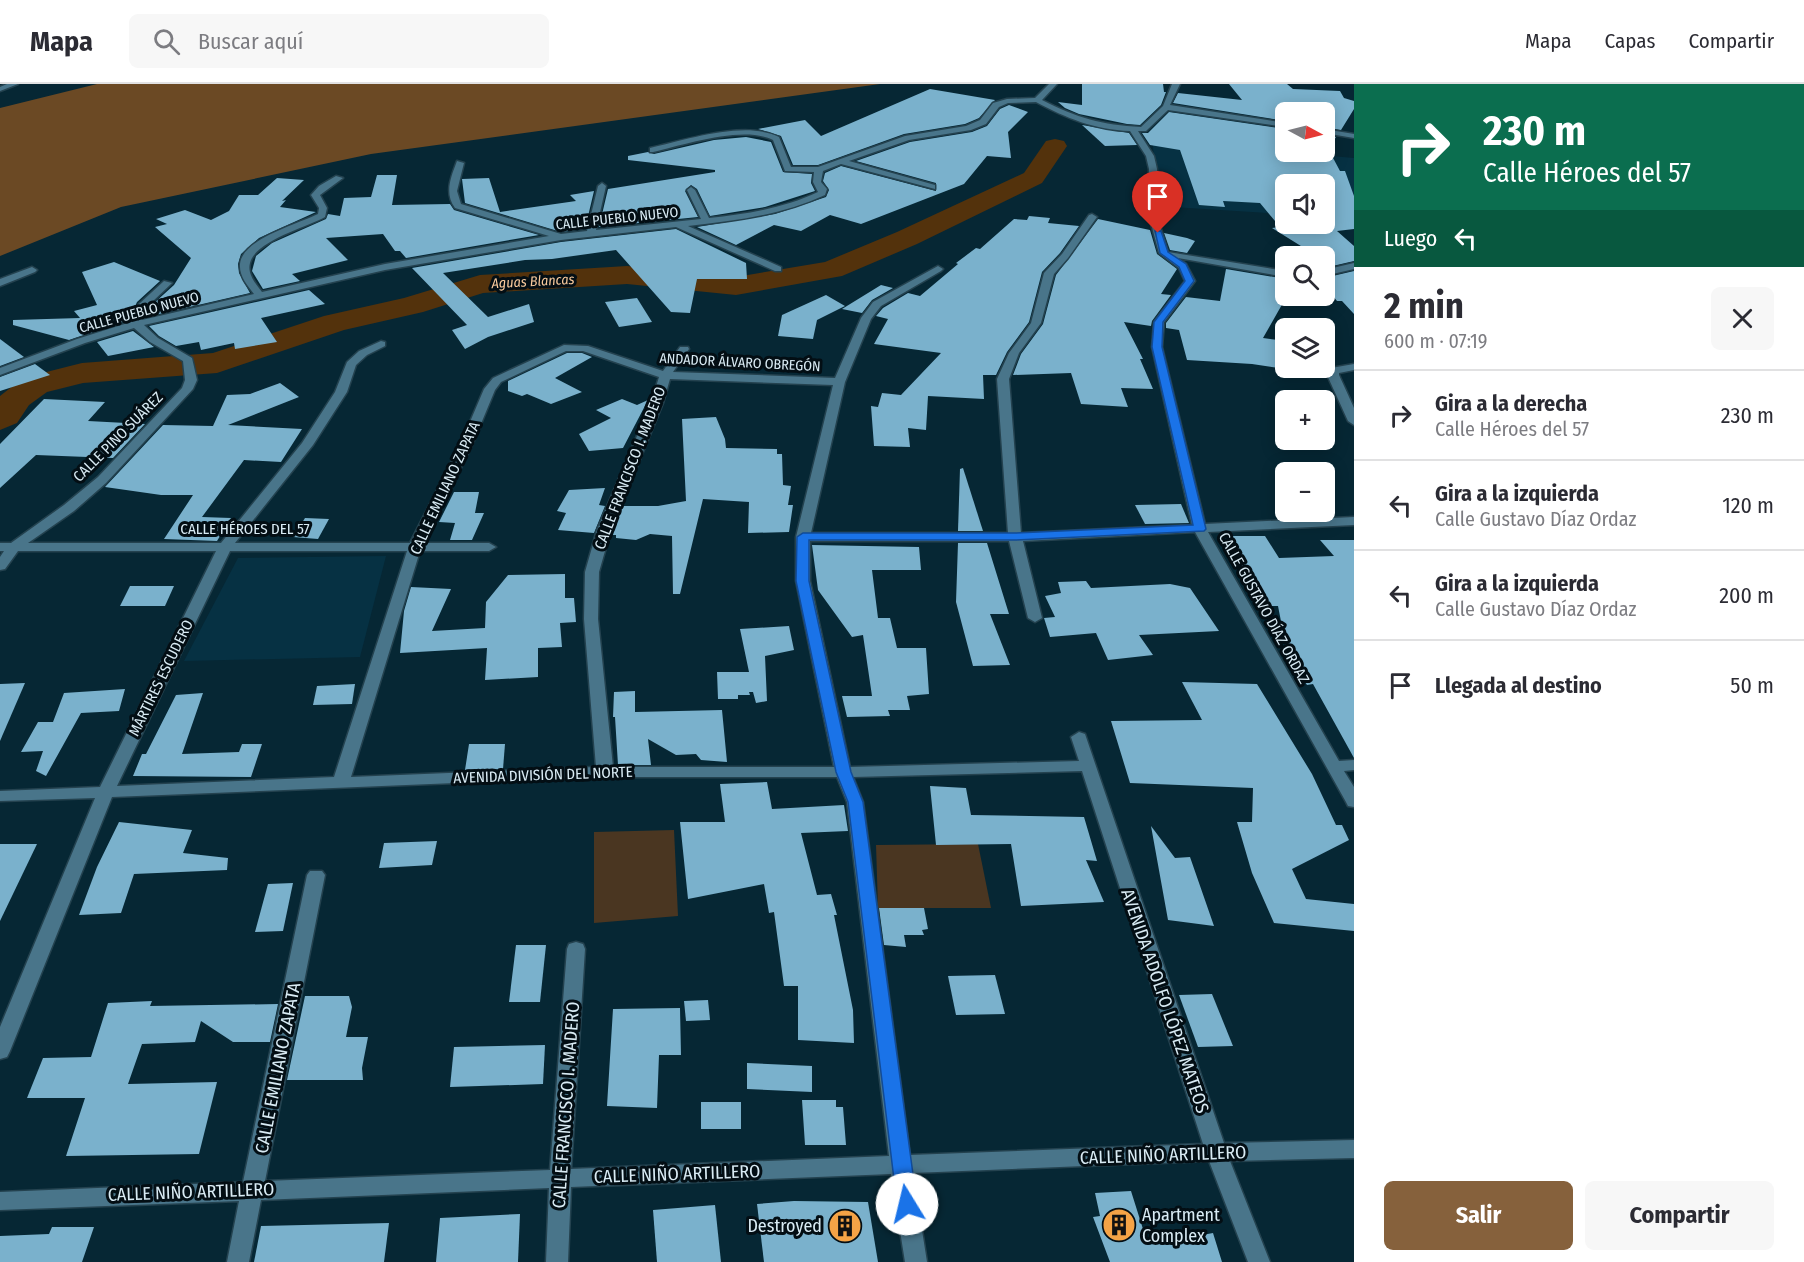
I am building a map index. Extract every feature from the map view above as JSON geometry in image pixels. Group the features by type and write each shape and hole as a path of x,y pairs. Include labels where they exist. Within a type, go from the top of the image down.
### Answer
{"street":[{"path":"0,89 14,84"},
{"path":"1035,100 1053,84"},
{"path":"653,150 728,135 765,134 776,139 788,169 819,170 908,138 968,128 983,122 996,105 1007,101 1035,100 1069,117 1109,128 1133,130 1149,125 1166,106 1176,84"},
{"path":"1166,106 1275,123"},
{"path":"1133,130 1150,156 1153,169 1152,213 1164,253 1275,272"},
{"path":"1335,133 1354,136"},
{"path":"839,161 932,187"},
{"path":"460,163 459,174 451,190 454,203 458,206 561,237"},
{"name":"CALLE PUEBLO NUEVO","path":"0,372 81,341 136,324 385,267 561,237 707,222 771,211 815,198 822,193 817,182 819,170"},
{"path":"260,296 247,282 244,267 249,253 265,239 313,221 322,215 323,208 315,195 339,178"},
{"path":"591,233 602,186"},
{"path":"692,190 707,222"},
{"path":"1035,618 1016,537 1003,379 1014,353 1036,323 1049,273 1072,247 1092,217"},
{"path":"679,225 778,269"},
{"name":"CALLE GUSTAVO DÍAZ ORDAZ","path":"1164,253 1183,266 1190,281 1159,322 1157,347 1200,529 1354,802"},
{"path":"1335,270 1354,266"},
{"path":"0,283 32,270"},
{"path":"916,1262 901,1166 855,802 843,772 803,581 803,537 839,382 866,318 877,304 938,270"},
{"path":"136,324 136,315 152,295 166,283"},
{"name":"CALLE PINO SUÁREZ","path":"0,566 15,546 69,508 102,480 178,401 191,380 188,360 154,340 136,324"},
{"name":"MÁRTIRES ESCUDERO","path":"0,1051 106,792 226,545 307,445 341,392 351,364 363,353 381,344"},
{"name":"ANDADOR ÁLVARO OBREGÓN","path":"573,346 665,375 839,382"},
{"name":"CALLE EMILIANO ZAPATA","path":"341,781 415,547 467,443 490,389 497,380 564,348 573,346"},
{"name":"CALLE FRANCISCO I. MADERO","path":"605,772 591,618 592,572 604,530 657,403 665,375 684,349"},
{"path":"1354,367 1335,370 1333,375 1354,421"},
{"path":"803,537 1016,537 1354,521"},
{"name":"CALLE HÉROES DEL 57","path":"0,547 226,545 489,547"},
{"name":"AVENIDA ADOLFO LÓPEZ MATEOS","path":"1078,737 1216,1152 1258,1262"},
{"path":"1334,766 1354,765"},
{"name":"AVENIDA DIVISIÓN DEL NORTE","path":"0,796 605,772 843,772 1086,766"},
{"name":"CALLE EMILIANO ZAPATA","path":"238,1262 255,1189 316,874"},
{"name":"CALLE FRANCISCO I. MADERO","path":"557,1262 560,1178 576,949"},
{"name":"CALLE NIÑO ARTILLERO","path":"0,1201 1216,1152 1354,1149"}],"shaded area":[{"path":"97,84 880,84 371,154 121,207 0,256 0,108"},
{"path":"1152,132 1275,150 1275,162 1335,162 1335,156 1354,158 1354,218 1335,196 1335,174 1275,174 1275,213 1157,206"},
{"path":"386,556 360,657 184,661 238,558"},
{"path":"674,830 678,916 594,923 594,832"},
{"path":"978,844 991,908 878,908 876,845"}],"building":[{"path":"1082,84 1163,84 1164,92 1166,92 1161,105 1140,125 1127,124 1079,114 1058,102 1082,105"},
{"path":"1229,84 1287,84 1293,89 1340,91 1344,98 1354,101 1354,109 1341,130 1335,129 1335,102 1275,102 1275,119 1173,103 1178,93 1242,100"},
{"path":"930,89 995,100 979,118 965,124 904,134 818,165 793,165 781,136 758,129 805,120 821,136"},
{"path":"1009,105 1028,112 1008,132 1011,158 987,156 964,184 861,224 830,215 801,231 774,225 736,245 697,227 775,214 826,197 829,190 823,181 825,173 841,166 936,191 936,183 856,161 910,142 972,132 987,126 1000,109"},
{"path":"1169,112 1275,127 1275,162 1335,162 1340,171 1345,171 1354,196 1354,229 1337,231 1354,246 1354,261 1335,265 1335,246 1301,246 1282,234 1335,234 1335,174 1275,174 1275,221 1260,203 1223,201 1225,207 1199,205 1180,150 1150,145 1142,133 1148,133"},
{"path":"1082,125 1129,133 1137,145 1105,146"},
{"path":"746,137 771,142 783,172 812,174 811,183 815,191 765,207 710,216 697,189 691,185 685,191 698,217 599,227 608,189 715,172 715,170 628,160 628,156 648,152 654,154 714,140"},
{"path":"377,175 397,175 392,205 450,204 454,210 539,235 406,258 400,251 395,251 383,234 326,238 348,260 292,274 300,281 263,289 252,271 256,256 272,243 326,219 328,214 340,216 344,198 371,197"},
{"path":"277,178 304,180 282,201 286,200 280,207 316,212 259,238 241,254 238,264 239,273 250,293 146,317 153,304 174,285 191,258 155,227 167,224 156,219 185,210 211,220 229,211 239,195 258,195"},
{"path":"489,178 500,212 576,201 570,195 594,191 585,229 561,232 465,203 462,179"},
{"path":"1029,216 1050,218 1048,223 1079,226 1060,253 1042,272 1029,322 1007,352 996,375 983,375 984,399 928,396 926,430 908,428 910,447 874,446 871,406 878,407 882,393 901,395 941,353 874,344 888,319 876,316 883,308 908,293 920,296 958,264 956,263 976,248 980,249 1014,219 1027,220"},
{"path":"1098,219 1150,230 1157,254 1177,269 1161,294 1171,295 1152,321 1151,326 1124,322 1143,359 1140,359 1153,389 1121,388 1128,407 1081,404 1071,373 1013,375 1021,354 1043,324 1056,275"},
{"path":"676,229 746,263 747,279 697,279 690,313 671,312 616,250 552,259 525,260 443,273 488,317 529,304 534,322 488,337 465,349 452,330 467,325 412,268 561,242"},
{"path":"1164,233 1195,241 1187,253 1170,250"},
{"path":"114,262 160,281 137,302 129,320 69,340 13,325 13,320 80,318 74,311 97,305 82,272"},
{"path":"1226,269 1275,277 1275,306 1281,306 1263,338 1275,340 1275,367 1187,360 1179,330 1166,328 1166,323 1186,297 1220,301"},
{"path":"1354,271 1354,314 1342,301 1335,299 1335,275"},
{"path":"881,285 893,288 872,300 862,313 842,309"},
{"path":"309,290 325,304 261,318 277,342 235,349 234,343 201,350 199,342 176,346 159,336 149,326"},
{"path":"826,295 845,306 817,320 813,339 778,336 782,315"},
{"path":"637,298 652,322 619,327 605,302"},
{"path":"133,331 154,347 108,356 97,342"},
{"path":"0,339 24,357 0,366"},
{"path":"567,353 582,353 592,357 555,378 582,392 551,404 527,394 522,396 508,391 508,381"},
{"path":"35,364 50,375 0,391 0,377"},
{"path":"280,383 299,397 228,425 302,429 281,462 244,460 202,517 231,518 217,541 164,539 193,495 161,495 105,487 163,425 213,426 227,395 250,394"},
{"path":"44,399 105,402 88,421 145,424 113,458 36,455 0,488 0,444"},
{"path":"622,399 637,405 648,400 623,448 589,451 579,434 611,418 596,410"},
{"path":"716,417 725,439 726,448 777,449 777,454 782,454 783,485 791,486 788,505 793,505 789,532 748,533 749,502 703,499 680,594 673,594 672,536 650,534 636,540 616,538 616,535 612,535 623,506 658,506 686,501 682,419"},
{"path":"963,468 983,531 958,531 960,469"},
{"path":"605,488 599,505 605,506 594,533 558,530 566,513 557,511 569,490"},
{"path":"454,492 479,492 475,513 484,513 472,540 450,540 455,523 439,522"},
{"path":"1181,504 1189,523 1145,524 1135,505"},
{"path":"305,518 329,519 318,539 293,537"},
{"path":"1225,536 1265,536 1279,558 1334,556 1320,540 1354,540 1354,758 1313,684 1307,685 1288,657 1278,606 1265,606"},
{"path":"958,543 987,543 1009,614 990,614 1010,665 973,666 956,602"},
{"path":"812,545 919,547 921,570 872,570 878,618 890,618 897,648 926,648 929,694 907,696 910,710 888,710 890,716 847,717 842,696 872,696 863,635 852,637 818,590"},
{"path":"565,574 565,598 574,598 576,622 560,623 562,647 538,648 538,677 485,680 487,648 400,653 404,611 411,587 451,589 432,631 485,628 486,602 508,575"},
{"path":"1086,581 1091,588 1170,584 1190,588 1219,631 1139,635 1153,655 1108,660 1096,633 1050,637 1044,618 1055,617 1045,596 1061,593 1058,582"},
{"path":"130,586 174,586 165,606 120,606"},
{"path":"789,626 794,650 765,656 767,701 756,703 753,692 749,692 750,695 738,695 738,699 718,699 717,672 749,672 740,629"},
{"path":"1182,682 1257,684 1312,774 1336,825 1342,825 1349,840 1292,869 1306,899 1354,904 1354,931 1274,923 1252,873 1237,822 1252,822 1253,788 1130,783 1111,721 1202,720"},
{"path":"25,683 0,741 0,684"},
{"path":"355,684 352,704 313,705 317,686"},
{"path":"125,689 119,711 81,713 46,776 36,771 43,751 21,752 38,722 53,722 64,693"},
{"path":"635,691 635,712 722,710 727,762 701,760 696,754 676,755 648,739 651,765 618,765 615,717 613,717 614,692"},
{"path":"203,693 182,754 239,752 242,744 262,744 251,777 133,776 142,754 146,754 176,695"},
{"path":"469,744 505,744 503,769 465,770"},
{"path":"767,782 772,809 844,805 848,831 801,833 817,895 831,894 837,915 834,915 853,1010 854,1043 798,1040 798,986 784,986 774,912 769,913 764,884 688,899 680,822 725,822 720,784"},
{"path":"930,786 966,788 971,815 1084,817 1097,861 1086,860 1104,902 1021,906 1011,844 936,845"},
{"path":"119,822 192,830 183,853 228,858 227,870 134,874 121,913 79,915 97,867"},
{"path":"1151,826 1175,858 1190,857 1214,926 1168,920"},
{"path":"437,841 432,865 379,868 384,843"},
{"path":"0,844 37,844 0,921"},
{"path":"293,883 283,931 255,932 268,884"},
{"path":"879,908 924,908 928,929 922,930 924,935 904,935 906,947 884,945"},
{"path":"516,945 546,945 540,1002 509,1002"},
{"path":"995,975 1005,1014 956,1015 948,976"},
{"path":"1212,994 1233,1046 1198,1047 1179,995"},
{"path":"305,996 349,996 352,1007 346,1037 368,1037 362,1068 363,1080 287,1080"},
{"path":"708,1000 710,1020 686,1021 684,1001"},
{"path":"152,1001 150,1006 278,1004 270,1042 233,1042 201,1021 195,1042 142,1044 128,1084 217,1082 199,1154 66,1156 85,1098 27,1098 43,1058 91,1057 108,1003"},
{"path":"680,1008 681,1055 659,1055 657,1108 607,1106 613,1009"},
{"path":"545,1045 543,1084 450,1087 454,1047"},
{"path":"747,1063 812,1066 812,1092 747,1089"},
{"path":"802,1100 836,1100 836,1107 843,1107 846,1145 805,1145"},
{"path":"701,1102 741,1102 741,1129 701,1129"},
{"name":"Apartment Complex","path":"1131,1191 1148,1245 1213,1233 1222,1262 1110,1262 1093,1217 1100,1216 1095,1193"},
{"path":"794,1201 868,1202 878,1262 764,1262 757,1204"},
{"path":"715,1205 721,1262 657,1262 653,1210"},
{"path":"520,1214 518,1262 436,1262 440,1218"},
{"path":"389,1223 384,1262 254,1262 261,1226"},
{"path":"52,1227 94,1227 82,1262 0,1262 0,1236 49,1234"}],"waterway":[{"name":"Aguas Blancas","path":"0,419 5,416 15,399 35,385 82,373 217,363 335,323 412,306 480,284 627,275 736,286 832,270 907,238 1033,178 1055,146"}],"place":[{"name":"Apartment Complex","path":"1119,1225"},
{"name":"Destroyed","path":"845,1226"}],"route":[{"path":"907,1204 855,802 843,772 803,581 803,537 1016,537 1200,529 1157,347 1159,322 1190,281 1183,266 1164,253 1158,233"}]}
